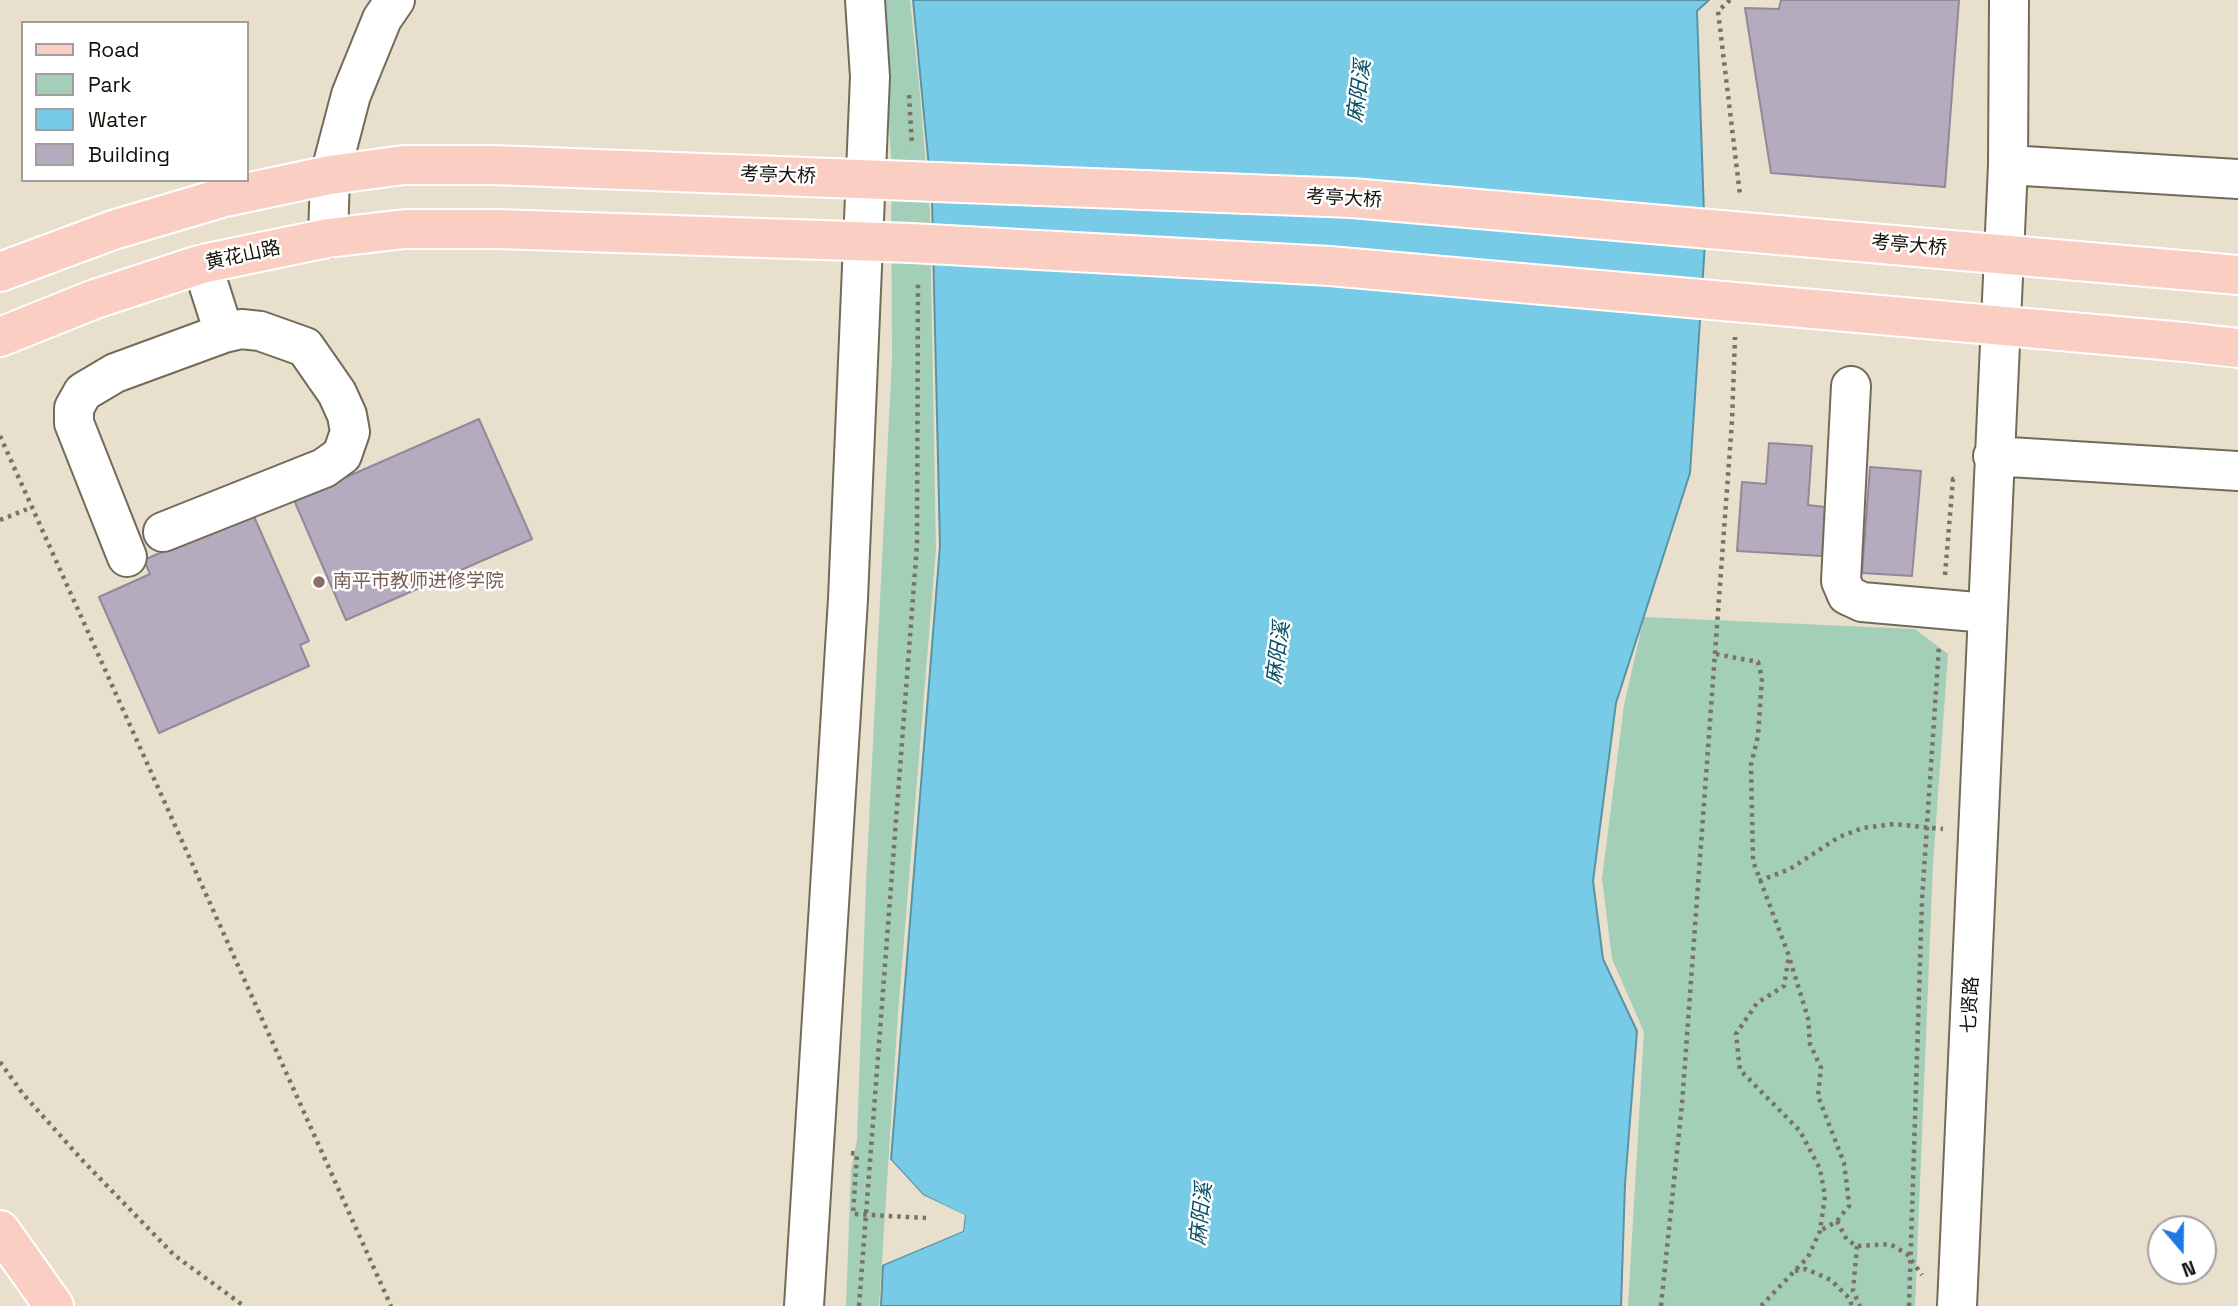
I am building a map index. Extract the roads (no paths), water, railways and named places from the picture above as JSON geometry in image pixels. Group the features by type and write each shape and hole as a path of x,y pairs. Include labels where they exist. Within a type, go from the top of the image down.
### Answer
{"main road":[{"name":"考亭大桥","path":"330,175 404,165 494,165 1352,198 2238,275"},
{"path":"0,272 113,230 197,205 330,175"},
{"name":"黄花山路","path":"0,337 95,299 202,264 328,238 405,229 497,229 911,243 1330,266 2238,348"},
{"path":"0,1230 54,1306"}],"street":[{"path":"328,238 330,175 351,95 382,19 395,0"},
{"path":"804,1306 848,599 870,77 865,0"},
{"name":"七贤路","path":"1956,1306 1986,704 1987,613 2008,165 2009,0"},
{"path":"2008,165 2238,179"},
{"path":"202,264 224,333"},
{"path":"127,557 74,423 74,408 83,392 115,373 241,329 260,331 305,347 326,373 347,415 350,432 342,455 324,468 163,532"},
{"path":"1851,386 1841,581 1847,595 1861,602 1987,613"},
{"path":"1993,469 2238,471"}],"water":[{"name":"麻阳溪","path":"913,0 1709,0 1697,11 1705,243 1690,473 1616,703 1593,881 1603,959 1637,1031 1625,1184 1621,1306 881,1306 883,1265 963,1231 965,1216 923,1195 891,1160 940,546 932,199"}],"place":[{"name":"南平市教师进修学院","path":"319,582"}]}
